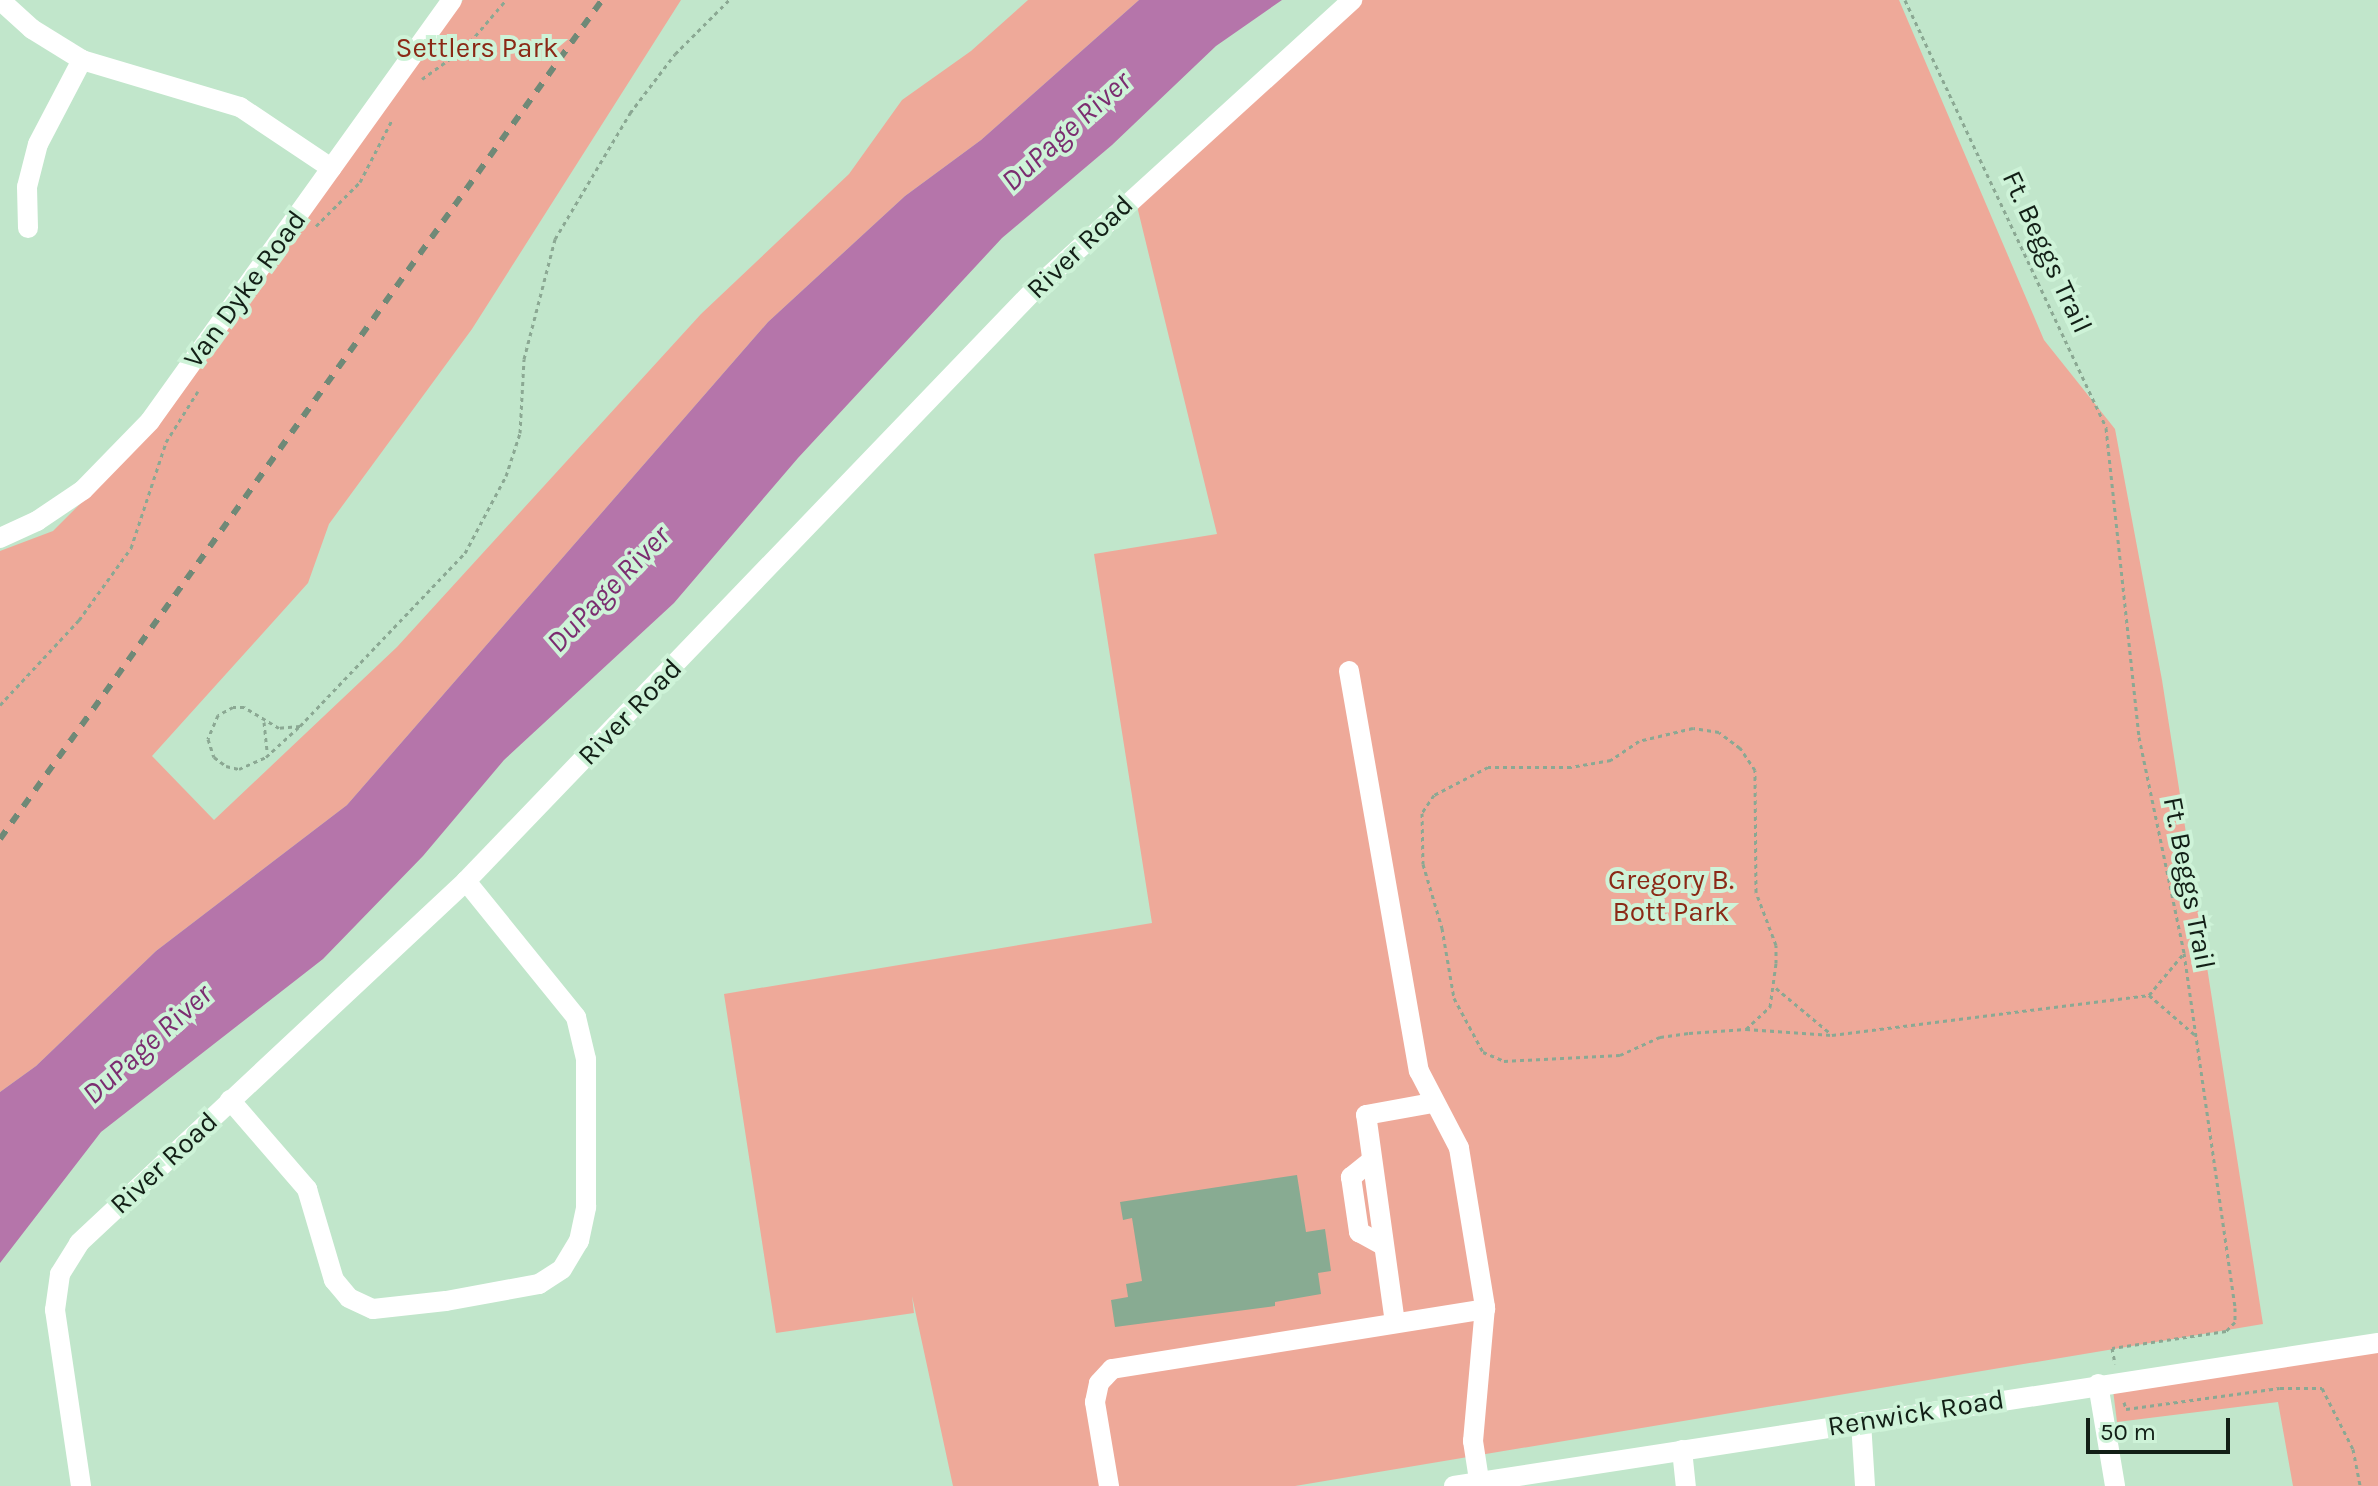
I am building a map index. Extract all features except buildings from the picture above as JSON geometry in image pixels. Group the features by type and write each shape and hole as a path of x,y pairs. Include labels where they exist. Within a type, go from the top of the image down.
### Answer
{"street":[{"path":"0,0 32,29 82,60 240,107 331,168"},
{"name":"Van Dyke Road","path":"0,538 37,521 116,461 452,0"},
{"name":"River Road","path":"81,1486 55,1310 60,1274 79,1243 466,881 1038,286 1352,0"},
{"path":"28,228 27,187 38,144 82,60"},
{"path":"1349,671 1393,945 1419,1071 1459,1148 1485,1309 1473,1441 1480,1484"},
{"path":"230,1100 307,1189 334,1280 349,1298 373,1309 446,1301 539,1284 562,1269 579,1241 586,1207 586,1059 576,1017 466,881"},
{"path":"1395,1323 1382,1245 1359,1232 1351,1177 1371,1161 1366,1115 1433,1103"},
{"path":"1109,1486 1095,1402 1099,1383 1112,1369 1485,1309"},
{"name":"Renwick Road","path":"1454,1486 2378,1343"},
{"path":"2098,1384 2115,1486"},
{"path":"1861,1422 1865,1486"},
{"path":"1682,1450 1686,1486"}],"path":[{"path":"413,87 465,48 506,0"},
{"path":"300,726 279,728 233,707 218,715 208,739 214,757 226,766 239,769 266,757 300,726 465,553 488,514 520,433 524,359 555,239 630,113 675,54 729,0"},
{"name":"Ft. Beggs Trail","path":"1905,0 2106,428 2139,737 2184,953 2235,1322 2226,1331 2112,1348 2119,1381"},
{"path":"314,229 360,182 393,117"},
{"path":"0,705 79,620 131,548 166,442 200,388"},
{"path":"264,720 270,740 266,757"},
{"path":"1746,1029 1770,1007 1776,988 1776,945 1756,892 1755,770 1740,748 1719,732 1693,728 1667,733 1639,741 1611,760 1571,767 1488,767 1434,795 1422,813 1423,864 1442,928 1454,998 1483,1052 1504,1061 1620,1055 1660,1037 1746,1029 1776,1035 1832,1035 2149,995 2184,953"},
{"path":"1776,988 1832,1035"},
{"path":"2149,995 2196,1036"},
{"path":"2119,1381 2126,1409 2280,1388 2322,1388 2353,1449 2360,1486"}],"green space":[{"name":"Settlers Park","path":"463,0 681,0 472,329 329,524 308,583 152,756 214,820 397,647 701,314 849,174 902,100 971,51 1028,0 1139,0 981,140 905,196 768,322 347,805 156,951 36,1066 0,1092 0,551 53,531 158,426"},
{"name":"Gregory B. Bott Park","path":"1359,0 1899,0 2044,340 2115,429 2162,680 2263,1324 1295,1486 953,1486 912,1296 914,1313 776,1333 724,994 1152,923 1094,554 1217,534 1136,202"},
{"path":"2378,1339 2378,1486 2293,1486 2278,1402 2117,1422 2112,1382"}],"water":[{"name":"DuPage River","path":"1139,0 1282,0 1216,46 1112,145 1002,238 798,458 674,603 504,760 423,856 323,959 101,1132 0,1263 0,1092 36,1066 156,951 347,805 768,322 905,196 981,140"}],"railway":[{"path":"0,839 602,0"}]}
